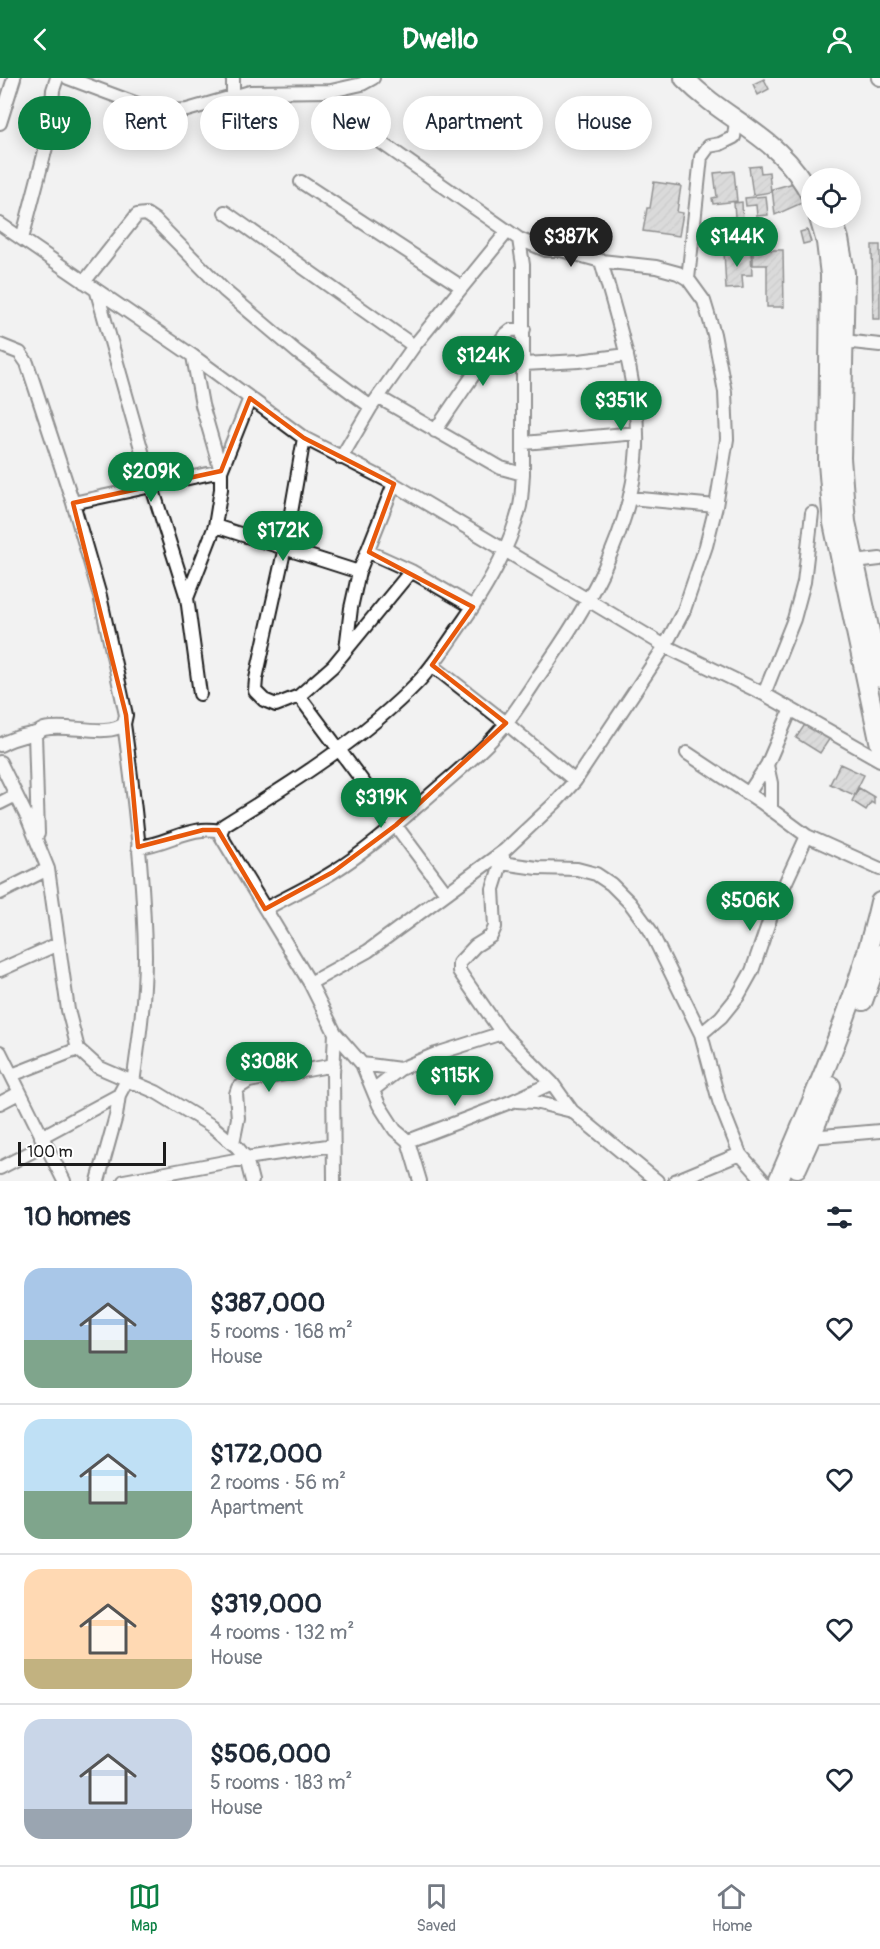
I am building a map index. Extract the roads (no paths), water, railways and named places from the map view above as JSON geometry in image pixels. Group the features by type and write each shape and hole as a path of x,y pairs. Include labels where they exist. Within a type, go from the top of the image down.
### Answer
{"main road":[{"path":"684,78 701,96 771,144 790,162 801,177"},
{"path":"699,78 718,95 783,140 808,168"},
{"path":"822,228 830,274 828,463 832,523 880,745"},
{"path":"835,228 844,273 841,458 846,522 880,678"},
{"path":"792,1181 805,1135 867,953 880,902"},
{"path":"778,1181 805,1135 880,954"}],"street":[{"path":"0,123 14,78"},
{"path":"22,239 50,132 53,90 57,78"},
{"path":"68,78 143,106 166,111 187,110 250,92 331,91 362,84 373,78"},
{"path":"233,78 233,95"},
{"path":"688,279 701,158 709,146 720,144 734,137 736,121"},
{"path":"310,983 368,951 505,850 575,781 665,646 688,601 716,506 727,439 725,392 714,334 704,301 688,279 678,273 656,267 601,261 581,254 546,250 519,239 391,150"},
{"path":"301,182 462,287"},
{"path":"225,212 414,346"},
{"path":"84,282 137,215 146,214 155,220 225,291 297,352 375,402 435,431 501,468 523,474"},
{"path":"0,224 193,356 304,438 394,484 504,552 665,646 764,694 880,760"},
{"path":"341,458 375,402 414,346 507,232"},
{"path":"420,1181 408,1141 395,1130 380,1106 362,1064 335,1033 310,983 221,836 221,831 224,825 287,787 339,748 417,683 473,608 504,552 520,506 523,474 524,265 519,239"},
{"path":"524,265 546,250"},
{"path":"265,909 333,872 396,825 467,763 506,723 563,643 588,602 612,550 630,498 637,449 634,392 627,355 601,261"},
{"path":"97,292 152,487 187,598 200,694"},
{"path":"435,431 474,374 505,335 511,330 524,329"},
{"path":"843,341 880,345"},
{"path":"0,345 20,353 27,363 73,503 100,596 126,715 124,724 138,847 145,956 141,1022 130,1082 119,1095 0,1168"},
{"path":"524,364 627,355"},
{"path":"187,598 214,526 221,489 221,471 202,405 193,356"},
{"path":"221,471 250,398"},
{"path":"524,443 637,433"},
{"path":"304,438 285,548 255,679 255,691 264,700 276,705 299,696 333,666 411,571"},
{"path":"73,503 221,471"},
{"path":"346,650 351,608 359,572 369,552 394,484"},
{"path":"630,498 716,506"},
{"path":"764,694 799,601 809,548 812,513"},
{"path":"214,526 359,572"},
{"path":"369,552 411,571 473,608"},
{"path":"855,562 880,559"},
{"path":"432,665 575,781"},
{"path":"299,696 446,893"},
{"path":"748,794 767,765 791,709"},
{"path":"0,745 18,736 44,729 119,729 124,724"},
{"path":"35,733 39,844"},
{"path":"687,753 807,836 880,869"},
{"path":"0,762 39,844 48,869 68,1010 78,1049 98,1067 156,1092 212,1126 233,1143 246,1158 252,1181"},
{"path":"767,765 771,783 771,810"},
{"path":"0,803 16,795"},
{"path":"138,847 165,843 180,835 203,830 221,831"},
{"path":"701,1034 721,1017 738,996 752,971 772,910 807,836"},
{"path":"505,850 493,889 495,927 491,936 475,946 459,963 459,971 502,1033 552,1083 572,1111 657,1181"},
{"path":"501,863 537,868 577,869 596,874 630,903 650,930 701,1034 719,1101 740,1154 764,1181"},
{"path":"0,892 48,869"},
{"path":"0,970 58,944"},
{"path":"334,1181 335,1033"},
{"path":"373,1090 400,1069 436,1054 502,1033"},
{"path":"12,1075 78,1049"},
{"path":"0,1052 64,1181"},
{"path":"362,1064 400,1069"},
{"path":"233,1143 238,1118 236,1094 238,1088 249,1081 333,1065"},
{"path":"408,1141 513,1101 552,1083"},
{"path":"0,1103 19,1093"},
{"path":"98,1181 116,1116 119,1095"},
{"path":"513,1101 536,1102 572,1111"},
{"path":"805,1135 880,1131"},
{"path":"124,1181 334,1144"},
{"path":"675,1181 740,1154"}]}
